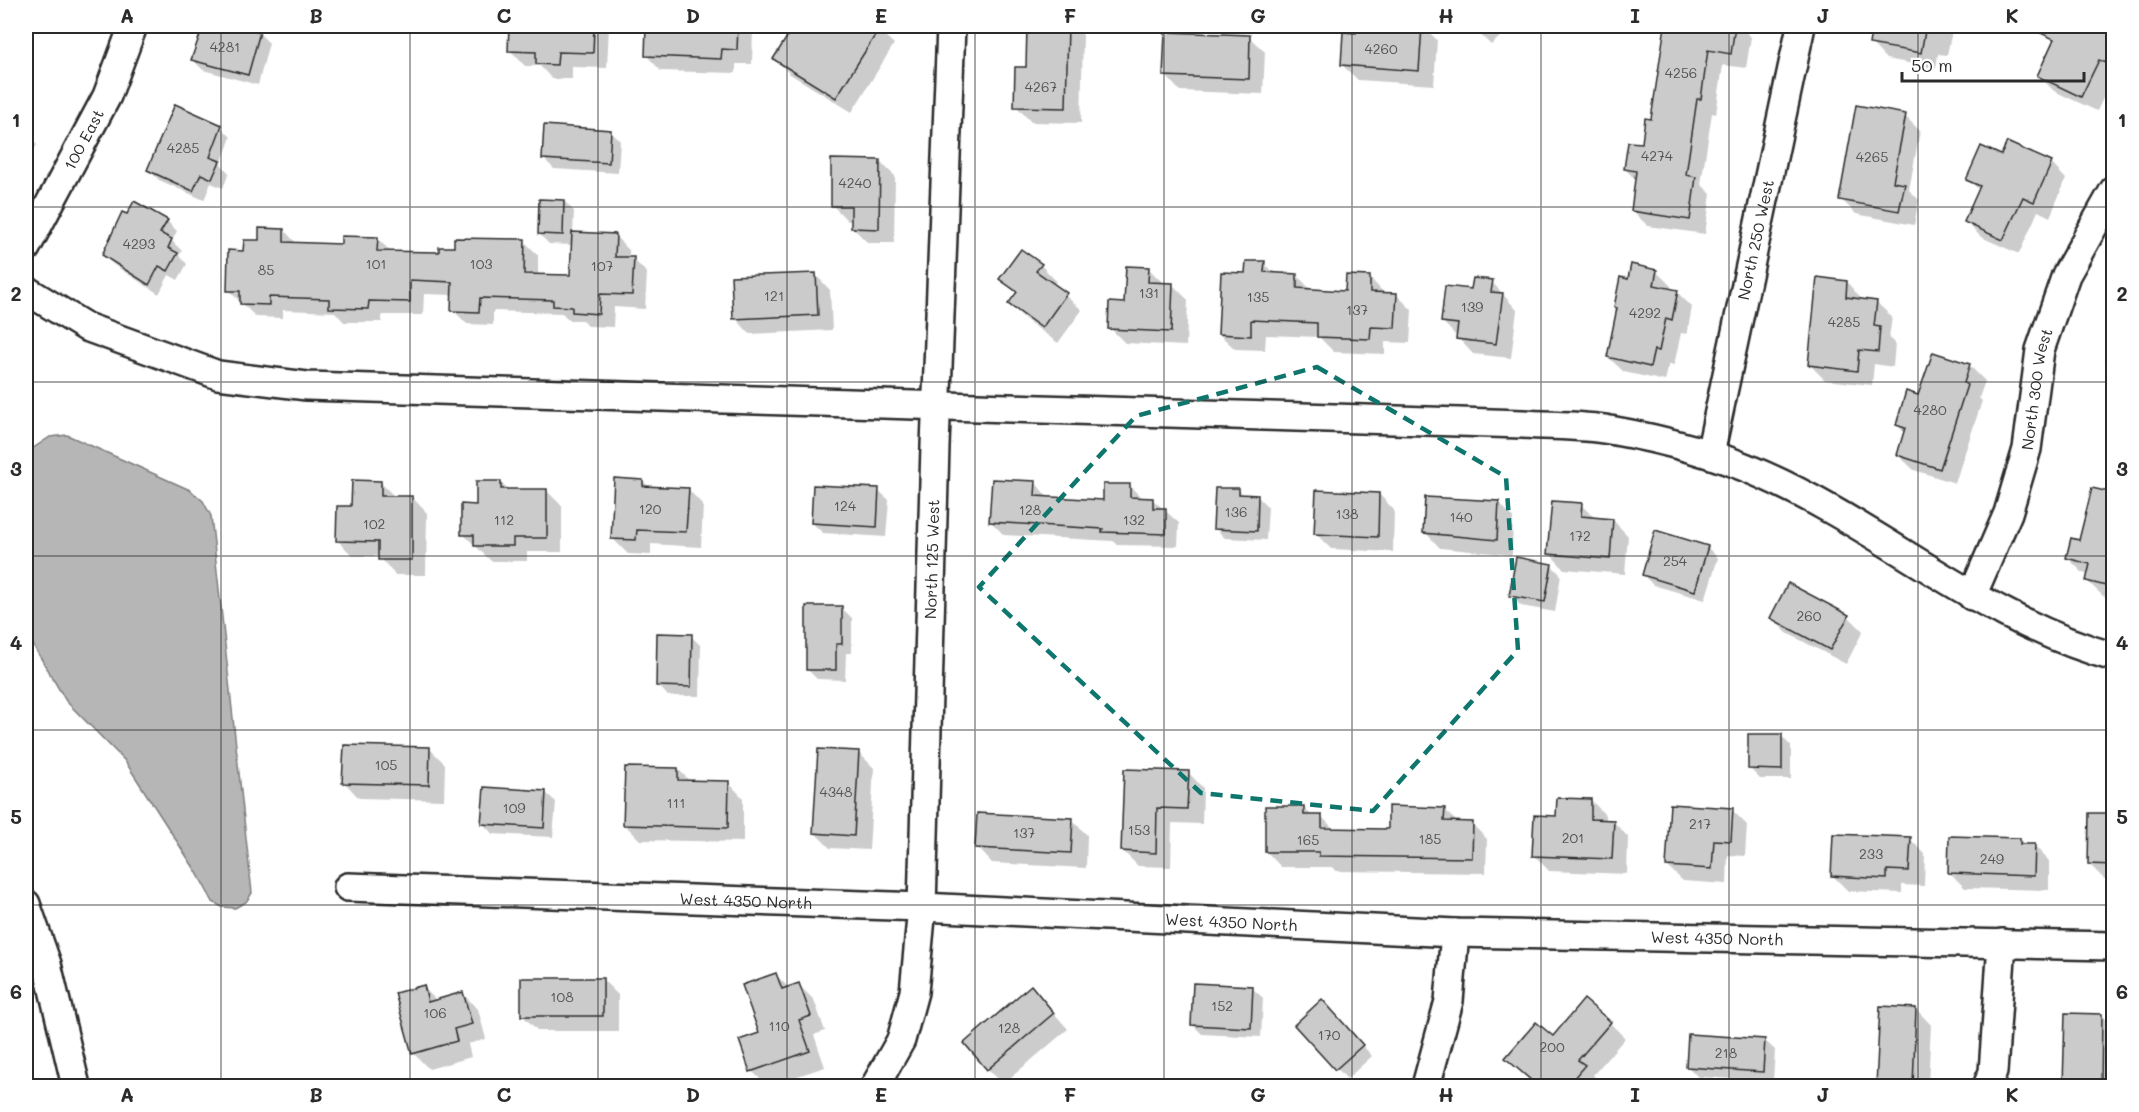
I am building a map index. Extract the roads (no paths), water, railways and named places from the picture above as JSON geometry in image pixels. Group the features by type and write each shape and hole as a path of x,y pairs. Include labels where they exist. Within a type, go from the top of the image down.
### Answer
{"street":[{"name":"100 East","path":"26,248 107,96 133,26"},
{"name":"North 125 West","path":"875,1086 901,1040 914,992 922,907 951,26"},
{"name":"North 250 West","path":"1710,454 1802,26"},
{"name":"North 300 West","path":"1972,596 2008,513 2027,449 2040,350 2066,275 2114,190"},
{"path":"26,291 86,327 218,375 307,386 1523,424 1609,430 1710,454 1762,474 1823,505 1972,596 2079,648 2114,657"},
{"name":"West 4350 North","path":"348,886 922,907 1455,933 2114,946"},
{"path":"26,904 47,964 76,1086"},
{"path":"1426,1086 1449,1000 1455,933"},
{"path":"1988,1086 1993,1072 2002,943"}]}
